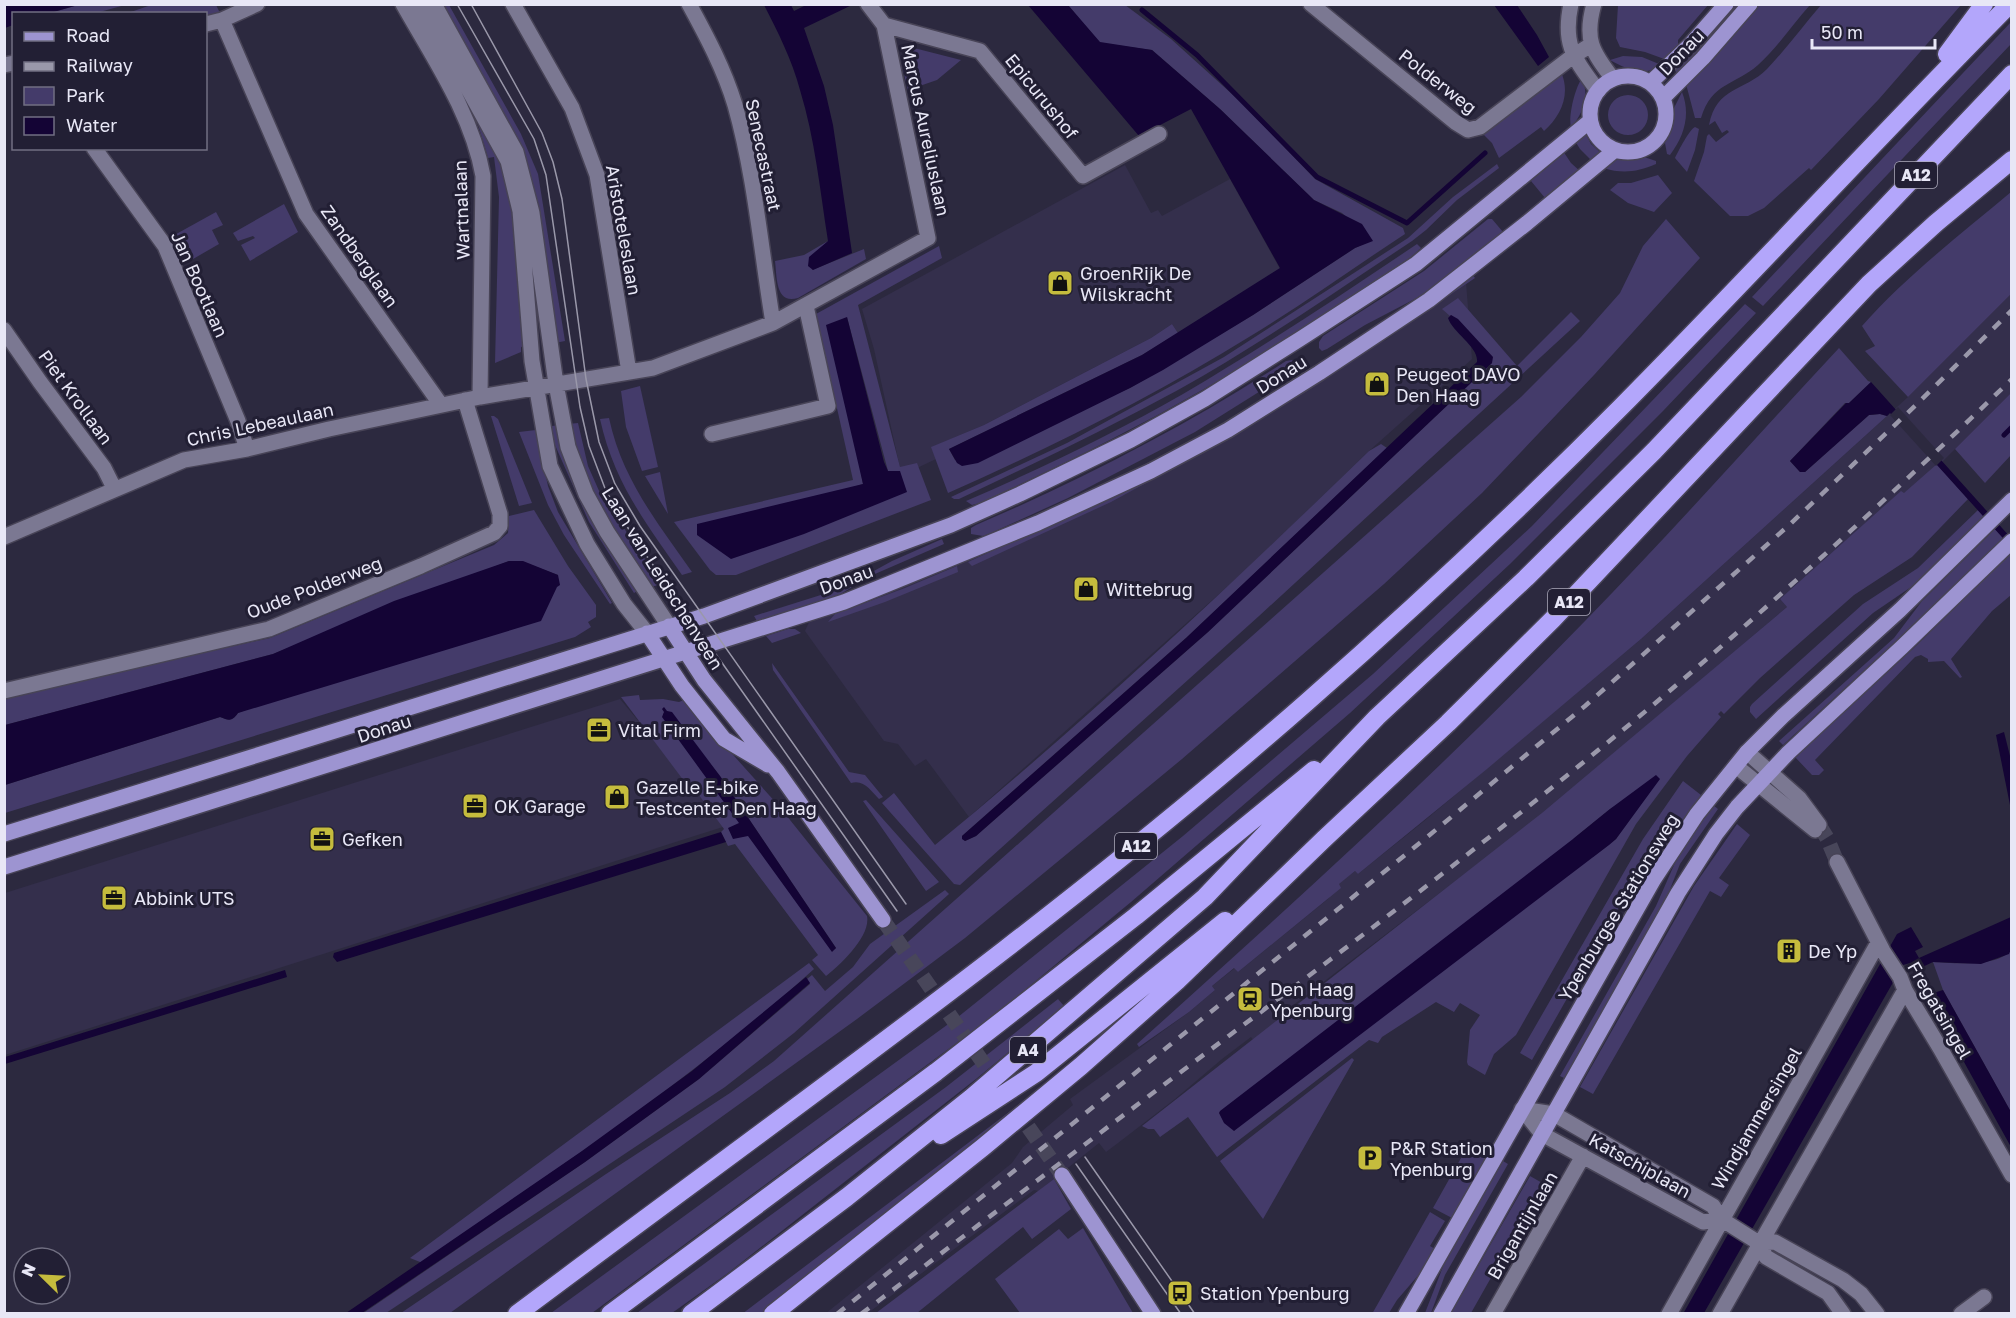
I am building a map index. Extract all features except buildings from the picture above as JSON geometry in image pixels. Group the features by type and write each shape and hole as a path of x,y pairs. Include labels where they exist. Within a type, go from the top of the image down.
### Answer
{"highway":[{"name":"A12","path":"1906,109 1984,4"},
{"name":"A12","path":"517,1313 922,1014 1080,891 1308,701 1480,544 1613,415 1906,109 2010,4"},
{"name":"A12","path":"610,1314 936,1072 1070,969 1377,717 1599,506 2012,75"},
{"name":"A12","path":"773,1314 982,1148 1081,1066 1177,981 1448,723 1553,619 1845,308 1922,234 2012,160"},
{"name":"A4","path":"691,1314 846,1197 1024,1054 1205,897 1377,717"},
{"name":"A4","path":"846,1197 1036,1073 1324,839"}],"main road":[{"name":"Donau","path":"1650,83 1691,44 1726,4"},
{"name":"Donau","path":"1663,98 1703,58 1750,4"},
{"path":"1632,76 1650,83 1663,98 1666,117 1663,130 1656,140 1646,148 1634,152 1615,150 1599,139 1590,121 1591,105 1598,91 1613,79 1632,76"},
{"name":"Donau","path":"4,834 705,615 951,525 1020,494 1131,440 1214,393 1416,264 1590,121"},
{"name":"Donau","path":"4,867 844,602 1038,523 1151,471 1228,430 1319,373 1429,300 1615,150"},
{"name":"Ypenburgse Stationsweg","path":"1406,1314 1659,870 1697,814 1748,752 1783,716 1900,610 2009,503"},
{"path":"1441,1314 1678,893 1716,834 1794,747 1902,648 2010,543"},
{"name":"Laan van Leidschenveen","path":"669,626 704,680 778,771 883,920"},
{"name":"Laan van Leidschenveen","path":"647,633 682,687 724,739 778,771"},
{"path":"1062,1175 1153,1314"}],"street":[{"path":"207,24 222,20 257,4"},
{"name":"Wartnalaan","path":"403,4 470,127 479,151 483,176 480,397"},
{"name":"Laan van Leidschenveen","path":"419,4 508,160 520,211 536,387 550,466 587,544 624,604 647,633"},
{"name":"Laan van Leidschenveen","path":"434,4 516,152 532,213 556,384 568,447 586,494 607,532 669,626"},
{"name":"Aristoteleslaan","path":"513,4 572,108 597,175 629,372"},
{"name":"Senecastraat","path":"688,4 712,47 735,104 748,157 773,323"},
{"name":"Polderweg","path":"1311,4 1455,122 1472,131 1573,56"},
{"path":"1571,4 1567,25 1573,56 1598,91"},
{"name":"Marcus Aureliuslaan","path":"556,384 653,368 773,323 928,238 884,24 868,5"},
{"path":"1589,5 1591,45 1613,79"},
{"name":"Zandberglaan","path":"222,20 306,214 441,405"},
{"name":"Epicurushof","path":"884,24 980,51 1083,176 1159,134"},
{"path":"1573,56 1591,45"},
{"name":"Jan Bootlaan","path":"95,150 165,246 238,421 247,449"},
{"path":"712,434 828,406 806,306"},
{"name":"Piet Krollaan","path":"4,330 104,468 114,488"},
{"path":"536,387 556,384"},
{"name":"Chris Lebeaulaan","path":"4,537 184,460 247,449 441,405 536,387"},
{"name":"Oude Polderweg","path":"4,690 269,629 494,533 500,526 500,514 465,400"},
{"path":"1736,766 1759,786 1817,828 1799,798 1748,752"},
{"name":"Fregatsingel","path":"1837,862 1881,947 2012,1175"},
{"name":"Windjammersingel","path":"1669,1314 1726,1223 1881,947"},
{"path":"1720,1314 1754,1240 1902,983"},
{"path":"1522,1108 1542,1134"},
{"name":"Katschiplaan","path":"1522,1108 1554,1114 1713,1206 1726,1223 1754,1240 1766,1257 1828,1293 1843,1314"},
{"name":"Katschiplaan","path":"1542,1134 1703,1222 1726,1223"},
{"name":"Brigantijnlaan","path":"1494,1314 1583,1156"},
{"name":"Katschiplaan","path":"1754,1240 1775,1242 1843,1281 1861,1294 1877,1314"},
{"path":"1828,1293 1843,1281"},
{"path":"1961,1314 1984,1297"}],"shaded area":[{"path":"1125,165 1151,213 1158,210 1162,216 1230,179 1280,269 1178,333 1172,324 1151,338 984,425 932,447 936,459 917,468 900,468 874,349 862,309"},
{"path":"1466,282 1472,359 1369,451 1256,561 969,817 926,759 915,766 898,744 884,741 805,631 810,620 1021,537 1386,340"},
{"path":"2011,294 2011,393 1938,466 1819,570 1780,599 1787,607 1539,817 1275,1019 1277,1023 1254,1041 1251,1037 1106,1152 1099,1143 1039,1191 1034,1190 868,1313 825,1314 1012,1163 1023,1147 1073,1105 1070,1099 1189,1012 1215,990 1212,986 1235,968 1238,972 1328,899 1338,884 1355,871 1358,874 1423,822 1641,639 1908,397"},
{"path":"620,699 726,826 5,1055 5,893"}],"green space":[{"path":"78,4 125,5 100,12 54,12"},
{"path":"154,4 216,5 220,13 207,17 207,12 131,12"},
{"path":"440,5 449,5 521,134 538,174 565,341 555,343 529,171 511,128"},
{"path":"1068,5 1125,5 1171,39 1243,104 1315,179 1403,228 1405,234 1269,325 1139,401 1025,458 948,493 931,447 984,425 1151,338 1172,324 1178,333 1142,355 949,449 955,460 1130,388 1253,315 1355,248 1372,240 1342,213 1314,200 1220,109 1152,50 1100,43"},
{"path":"1618,5 1708,5 1678,40 1678,47 1667,60 1645,52 1620,47 1616,38"},
{"path":"1733,5 1742,5 1678,74 1673,68"},
{"path":"1758,5 1810,5 1758,65 1718,91 1711,97 1701,118 1695,118 1686,84"},
{"path":"1821,5 1961,5 1879,99 1811,170 1809,168 1764,208 1748,216 1730,216 1694,181 1707,136 1709,134 1716,142 1729,132 1727,130 1722,133 1715,121 1709,125 1713,112 1725,96 1767,69"},
{"path":"2011,22 2011,44 1763,306 1752,297"},
{"path":"911,47 961,60 937,80 908,90 903,61 906,51"},
{"path":"1623,56 1642,57 1659,64 1660,67 1640,71 1610,60"},
{"path":"1561,72 1565,88 1563,104 1555,119 1544,131 1541,127 1499,158 1492,143 1482,133"},
{"path":"1582,78 1585,92 1584,104 1571,128 1570,117 1573,102"},
{"path":"1682,92 1686,109 1685,125 1670,155 1667,154 1665,143 1674,108"},
{"path":"1628,95 1636,96 1642,101 1647,107 1647,123 1642,129 1636,134 1628,135 1620,134 1614,129 1609,123 1608,115 1609,107 1614,101 1620,96"},
{"path":"481,119 504,164 514,211 525,346 521,347 521,352 495,363 499,197 494,157 488,158 477,121"},
{"path":"1695,127 1699,129 1687,172 1675,158 1687,136"},
{"path":"1585,133 1591,144 1602,154 1593,162 1575,141"},
{"path":"1563,151 1581,172 1549,199 1545,198 1531,181 1532,177"},
{"path":"1644,157 1656,161 1656,164 1630,171 1603,168 1618,159"},
{"path":"1497,164 1499,168 1457,200 1412,241 1238,355 1178,390 1070,446 959,499 951,497 1067,443 1224,357 1408,238 1453,197"},
{"path":"1658,175 1672,193 1654,212 1628,203 1610,190 1618,183 1631,183"},
{"path":"2011,192 2011,294 1908,397 1865,351 1875,346 1862,326 1915,273"},
{"path":"284,204 298,232 250,261 241,245 255,238 253,236 238,241 233,233"},
{"path":"216,212 223,225 212,230 219,244 181,266 169,238"},
{"path":"1488,219 1492,219 1503,232 1501,236 1432,290 1365,325 1327,349 1322,351 1319,348 1319,342 1323,336 1424,271"},
{"path":"1666,219 1700,258 1594,375 1482,493 1384,584 1182,759 965,938 857,1019 450,1313 401,1313 730,1093 774,1061 1521,397 1581,337 1620,293 1643,246"},
{"path":"828,241 812,270 864,249 866,259 798,298 785,297 777,281 775,261 804,255"},
{"path":"1417,244 1421,248 1411,257 1283,341 1177,405 1065,463 980,503 972,505 966,501 1076,450 1183,394 1301,321"},
{"path":"939,246 942,258 858,305 900,467 917,463 931,500 736,575 716,575 674,522 853,480 816,314","holes":["847,317 888,471 731,558 850,488 863,484"]},
{"path":"1471,273 1475,278 1334,373 1331,369"},
{"path":"1458,298 1517,366 1571,312 1580,321 1259,616 960,885 954,884 882,803 894,793 935,845 1047,750 1156,652 1369,451 1381,444 1387,448 1186,638 962,836 965,841 976,836 1208,632 1492,363 1451,315 1442,309"},
{"path":"1745,304 1756,313 1663,411 1510,564 1350,713 1131,902 997,1013 592,1313 551,1313 958,1017 1183,836 1373,674 1532,526"},
{"path":"1839,348 1871,382 1849,403 1845,403 1790,461 1800,472 1805,472 1869,415 1887,416 1641,639 1487,769 1358,874 1355,871 1339,884 1341,888 1238,972 1234,968 1212,986 1215,990 1189,1012 1139,1047 1137,1044 1365,836 1531,676 1649,554"},
{"path":"1286,361 1295,362 1294,370 1195,432 1068,498 983,536 971,534 971,528 976,525 1134,450 1249,385"},
{"path":"1306,385 1310,389 1238,433 1111,502 972,566 968,562 1096,503"},
{"path":"640,386 658,467 642,471 626,427 621,391"},
{"path":"2011,393 2011,455 1985,483 1955,449"},
{"path":"491,416 498,419 532,503 519,506"},
{"path":"609,418 623,461 642,499 692,572 682,575 633,502 606,442 600,419"},
{"path":"578,423 588,466 600,493 662,584 651,587 592,496 568,424"},
{"path":"558,425 639,590 634,593 589,522 547,427"},
{"path":"536,430 548,486 558,512 612,603 610,604 564,535 548,505 519,432"},
{"path":"1937,464 1968,499 1912,557 1854,595 1760,678 1724,714 1721,711 1718,714 1721,717 1687,756 1636,824 1516,1035 1494,1054 1485,1075 1468,1065 1467,1062 1470,1030 1480,1015 1460,1003 1454,1012 1436,1002 1382,1037 1378,1043 1369,1040 1217,1157 1188,1117 1160,1137 1154,1129 1142,1126 1542,813 1787,607 1780,599 1901,491 1904,493","holes":["1659,779 1616,839 1593,857 1573,839 1610,809"]},
{"path":"660,472 668,514 645,476"},
{"path":"534,510 568,566 596,605 596,617 588,622 591,627 575,637 5,813 5,785 220,717 232,719 238,713 558,584 558,575 523,562 509,561 273,654 5,725 4,697 270,638 494,545 508,533 509,516"},
{"path":"1978,510 1984,517 1917,583 1873,613 1756,719 1750,712 1752,704 1863,604 1918,568"},
{"path":"1995,529 2003,538 1930,610 1783,745 1779,741 1894,638 1922,601"},
{"path":"942,539 944,544 868,577 839,595 757,621 754,616 843,588 892,561"},
{"path":"2011,553 2011,595 1992,611 1951,659 1962,677 1960,678 1944,661 1928,662 1928,659 1921,655 1915,657 1815,760 1824,770 1819,775 1812,775 1795,757 1918,644"},
{"path":"957,566 958,572 828,622 835,614"},
{"path":"795,629 801,633 772,643 766,636"},
{"path":"772,663 849,772 865,775 883,797 879,799 863,784 851,783 773,670"},
{"path":"639,695 640,700 663,699 679,702 684,700 778,805 867,916 867,924 859,941 839,965 826,976 812,960 818,955 735,844 728,846 721,832 724,829 693,787 690,789 621,697","holes":["667,711 720,776 836,948 832,951 663,714"]},
{"path":"1683,781 1701,795 1661,852 1631,886 1532,1060 1520,1053 1643,839"},
{"path":"866,800 939,882 926,891 863,801"},
{"path":"1713,805 1718,809 1680,864 1663,907 1566,1079 1560,1076 1656,906 1678,856"},
{"path":"1737,824 1750,835 1719,878 1729,885 1721,897 1710,891 1593,1094 1580,1087 1694,886"},
{"path":"945,890 949,894 794,1033 725,1087 386,1313 362,1314 585,1162 699,1079 810,984 807,979 812,975 825,991 853,967 870,944"},
{"path":"2011,949 2011,1112 1943,990 1933,962 1986,962 2005,955"},
{"path":"809,963 814,969 768,1009 624,1122 424,1262 410,1258"},
{"path":"1058,999 1064,1006 976,1079 728,1273 672,1313 637,1313 946,1087"},
{"path":"1352,1058 1354,1060 1263,1219 1220,1161"},
{"path":"1013,1109 1017,1112 763,1313 742,1314"},
{"path":"1470,1142 1489,1153 1452,1218 1433,1208"},
{"path":"1503,1161 1508,1164 1445,1275 1431,1313 1425,1313 1444,1264"},
{"path":"1530,1176 1544,1184 1471,1313 1451,1313"},
{"path":"1054,1179 1071,1209 1032,1239 1023,1227 917,1313 876,1313"},
{"path":"1430,1212 1445,1221 1430,1246 1435,1249 1421,1272 1389,1313 1372,1314"},
{"path":"1083,1228 1133,1313 1020,1313 995,1279 1059,1229 1068,1239"}],"water":[{"path":"4,5 78,5 54,12 12,12 12,25 5,28"},
{"path":"764,5 791,5 794,11 806,5 852,5 804,28 824,86 833,125 852,253 813,270 808,266 809,257 828,241 813,146 793,68"},
{"path":"1028,5 1068,5 1100,42 1152,50 1220,109 1314,200 1362,224 1373,241 1355,248 1253,315 1163,370 978,463 962,466 957,463 949,449 1142,355 1280,268 1191,109 1139,136"},
{"path":"1494,5 1517,5 1549,57 1538,66"},
{"path":"1451,315 1458,319 1493,357 1492,363 1208,632 976,836 965,841 962,839 962,836 1186,638 1477,362 1477,356 1470,345 1451,324 1448,318"},
{"path":"847,317 884,462 888,471 900,471 907,492 804,534 731,559 697,535 697,524 863,484 826,325"},
{"path":"1871,382 2011,538 2011,547 1890,413 1887,416 1869,415 1805,472 1800,472 1790,461 1846,403 1849,403"},
{"path":"509,561 523,561 558,575 560,585 541,621 238,713 230,720 220,717 5,785 5,725 273,654 394,601"},
{"path":"664,707 667,711 672,712 720,776 836,948 832,952 748,836 733,839 728,828 739,823 662,717"},
{"path":"2004,732 2011,760 2011,810 1996,735"},
{"path":"1656,775 1660,779 1616,839 1609,845 1234,1131 1224,1123 1220,1111"},
{"path":"721,832 726,842 337,962 333,957 334,953"},
{"path":"2011,917 2009,954 1981,964 1933,962 1914,971 1910,963 1903,965 1704,1313 1683,1314 1897,934 1911,927 1923,947 1915,951 1919,958"},
{"path":"285,970 287,977 5,1064 5,1057"},
{"path":"806,977 810,983 699,1079 585,1162 362,1313 346,1313 582,1151 692,1071"},
{"path":"1943,990 2011,1112 2011,1147 1927,995"}],"pier":[{"path":"1898,407 1944,458 1936,466 1890,415"}],"waterway":[{"path":"1142,10 1197,55 1317,177 1407,223 1485,153"},
{"path":"2004,435 2012,427"}],"tunnel":[{"path":"1819,825 1837,862"},
{"path":"883,920 1062,1175"}],"tram line":[{"path":"457,4 534,139 546,175 580,407 589,446 606,491 634,538 897,911"},
{"path":"471,4 542,133 553,162 562,199 586,379 599,442 615,484 640,526 906,904"},
{"path":"1085,1157 1195,1314"},
{"path":"1076,1164 1181,1314"}],"railway":[{"path":"837,1314 1426,838 1585,706 1787,527 2012,310"},
{"path":"861,1314 1390,914 1601,748 1790,586 2012,379"}],"place":[{"name":"GroenRijk De Wilskracht","path":"1060,283"},
{"name":"Peugeot DAVO Den Haag","path":"1377,384"},
{"name":"Wittebrug","path":"1086,589"},
{"name":"Vital Firm","path":"599,730"},
{"name":"Gazelle E-bike Testcenter Den Haag","path":"617,797"},
{"name":"OK Garage","path":"475,806"},
{"name":"Gefken","path":"322,839"},
{"name":"Abbink UTS","path":"114,898"},
{"name":"De Yp","path":"1789,951"},
{"name":"Den Haag Ypenburg","path":"1250,999"},
{"name":"P&R Station Ypenburg","path":"1370,1158"},
{"name":"Station Ypenburg","path":"1180,1293"}]}
